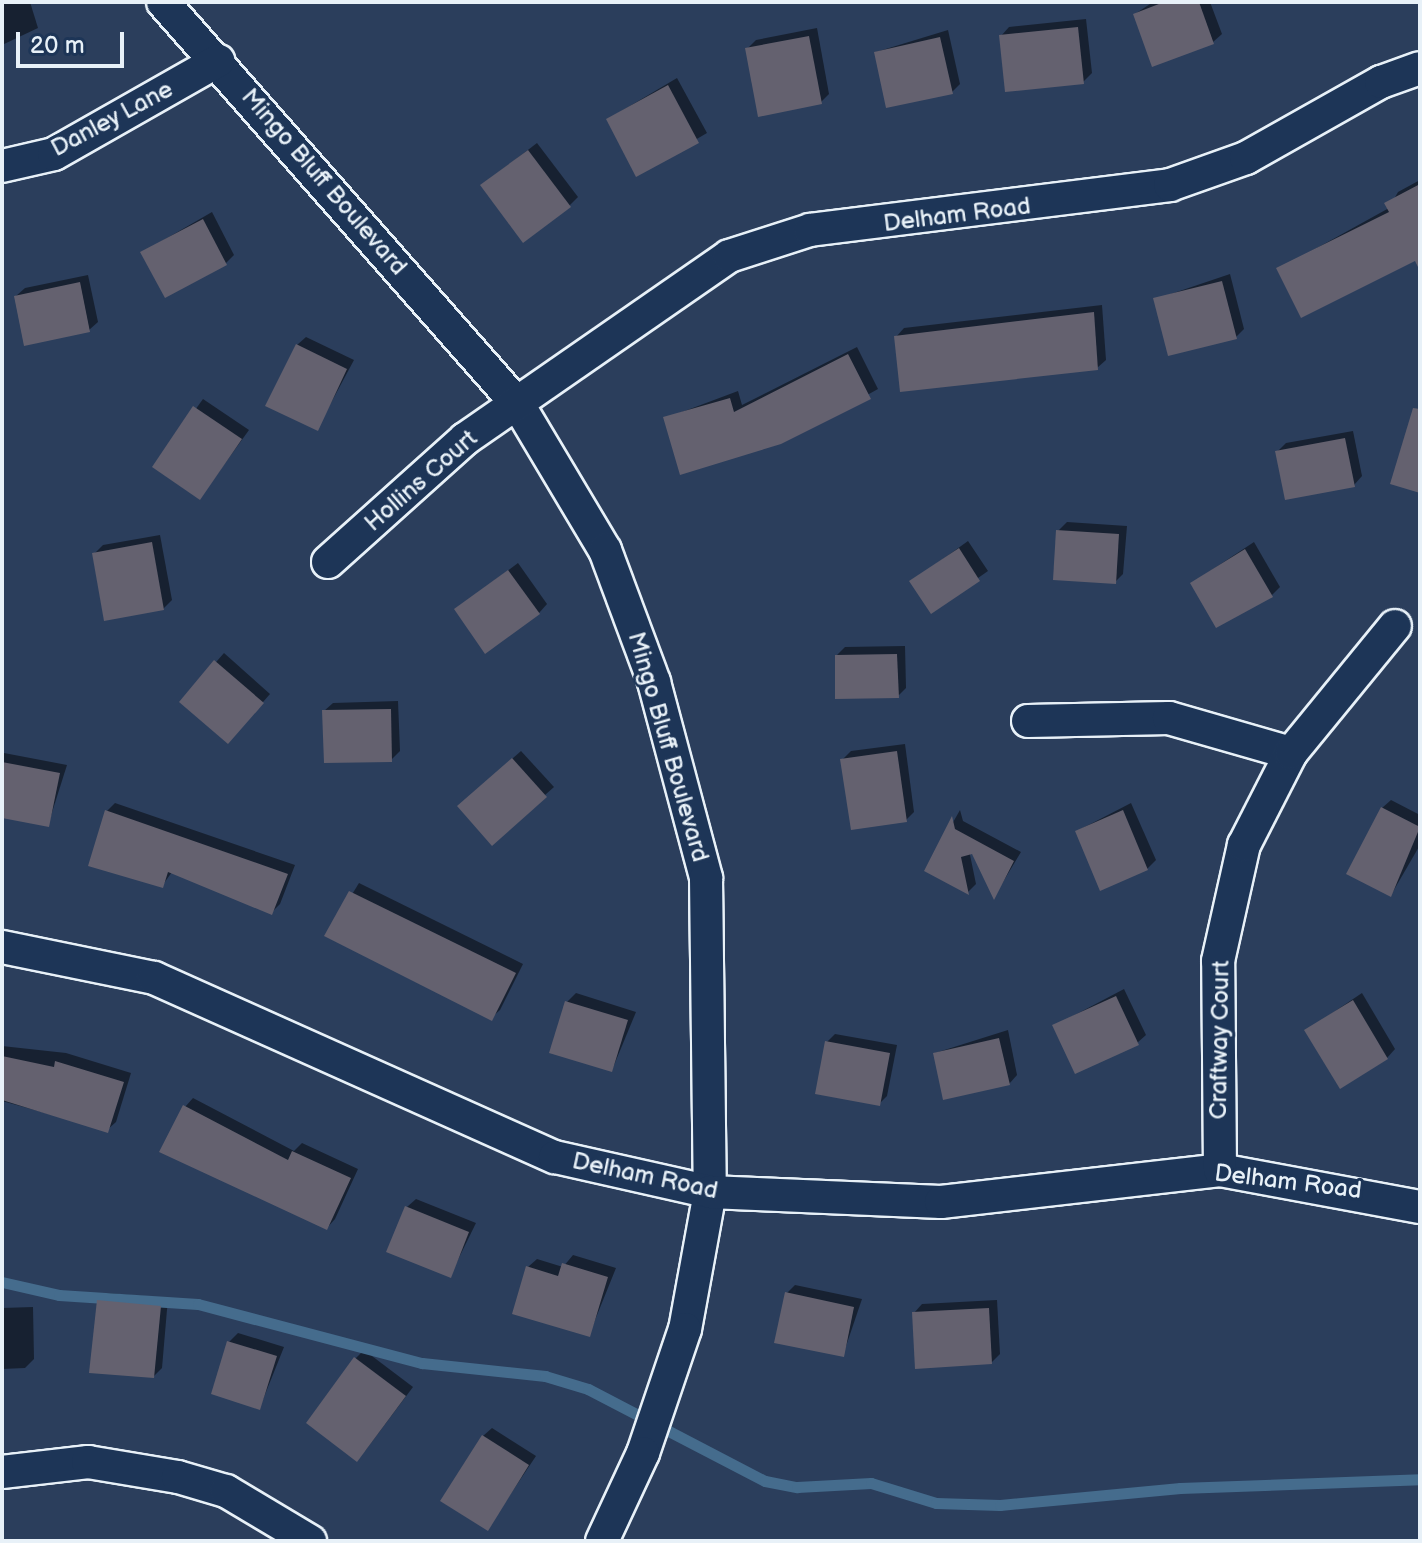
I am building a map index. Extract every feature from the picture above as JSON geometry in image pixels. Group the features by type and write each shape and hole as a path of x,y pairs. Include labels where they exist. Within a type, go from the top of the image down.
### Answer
{"street":[{"name":"Mingo Bluff Boulevard","path":"163,2 519,406 605,550 654,682 706,878 710,1192 685,1329 643,1453 602,1541"},
{"name":"Danley Lane","path":"2,166 54,154 218,61"},
{"name":"Delham Road","path":"519,406 653,303 765,242 810,230 1170,185 1246,158 1381,82 1420,68"},
{"name":"Hollins Court","path":"328,562 465,439 519,406"},
{"name":"Craftway Court","path":"1220,1170 1218,961 1244,845 1291,753 1395,626"},
{"path":"1028,721 1169,718 1291,753"},
{"name":"Delham Road","path":"2,947 154,978 555,1157 710,1192 941,1202 1220,1170 1420,1207"},
{"path":"2,1472 88,1462 178,1477 226,1491 310,1541"}],"building":[{"path":"1164,2 1199,2 1214,44 1152,67 1133,14"},
{"path":"1078,27 1084,84 1005,92 999,35"},
{"path":"809,36 822,104 758,117 745,48"},
{"path":"940,37 953,94 886,108 874,52"},
{"path":"668,85 699,143 636,177 606,119"},
{"path":"528,150 571,207 523,243 480,185"},
{"path":"1420,184 1420,271 1415,261 1301,318 1276,268 1389,212 1384,203"},
{"path":"203,219 227,265 165,298 140,252"},
{"path":"1222,281 1237,339 1168,356 1153,298"},
{"path":"80,282 90,332 24,346 14,296"},
{"path":"1094,312 1098,370 900,392 894,336"},
{"path":"296,344 347,369 318,431 265,406"},
{"path":"848,354 871,399 781,444 680,475 663,417 730,398 734,412"},
{"path":"193,406 242,439 200,500 152,467"},
{"path":"1413,408 1420,409 1420,493 1390,484"},
{"path":"1345,438 1355,487 1285,500 1275,451"},
{"path":"1056,530 1119,534 1116,584 1053,580"},
{"path":"152,542 164,610 104,621 92,553"},
{"path":"959,548 980,581 931,614 909,581"},
{"path":"1245,549 1273,597 1216,628 1190,583"},
{"path":"508,570 540,614 485,654 454,609"},
{"path":"897,654 899,698 835,699 835,655"},
{"path":"214,660 264,703 228,744 179,702"},
{"path":"391,709 392,762 324,763 322,710"},
{"path":"897,751 907,822 851,830 840,759"},
{"path":"512,758 547,797 492,846 457,806"},
{"path":"2,762 60,773 49,827 2,818"},
{"path":"1381,807 1420,827 1391,897 1346,874"},
{"path":"105,810 288,874 272,915 168,872 163,888 88,866"},
{"path":"1123,810 1148,870 1100,891 1075,831"},
{"path":"952,816 955,829 1014,861 994,900 972,854 961,857 969,895 924,871"},
{"path":"349,891 516,973 492,1021 324,936"},
{"path":"1116,996 1139,1045 1075,1074 1052,1025"},
{"path":"1353,1000 1388,1059 1340,1089 1304,1030"},
{"path":"565,1001 628,1020 612,1072 549,1053"},
{"path":"999,1038 1010,1085 943,1100 933,1053"},
{"path":"825,1041 890,1053 880,1106 815,1094"},
{"path":"2,1056 54,1067 55,1061 124,1082 108,1133 2,1100"},
{"path":"183,1105 288,1160 292,1151 351,1178 327,1230 159,1152"},
{"path":"405,1206 469,1232 451,1278 386,1252"},
{"path":"562,1263 608,1277 590,1337 512,1314 526,1266 558,1276"},
{"path":"785,1292 854,1307 844,1357 774,1343"},
{"path":"97,1300 161,1306 154,1378 89,1373"},
{"path":"989,1308 992,1364 915,1369 912,1312"},
{"path":"227,1341 277,1356 260,1410 211,1394"},
{"path":"354,1357 406,1396 357,1462 306,1423"},
{"path":"482,1435 529,1465 488,1531 440,1501"}],"waterway":[{"path":"2,1282 59,1295 198,1304 422,1363 545,1376 588,1389 765,1481 797,1487 871,1483 936,1503 1000,1505 1180,1488 1420,1479"}]}
